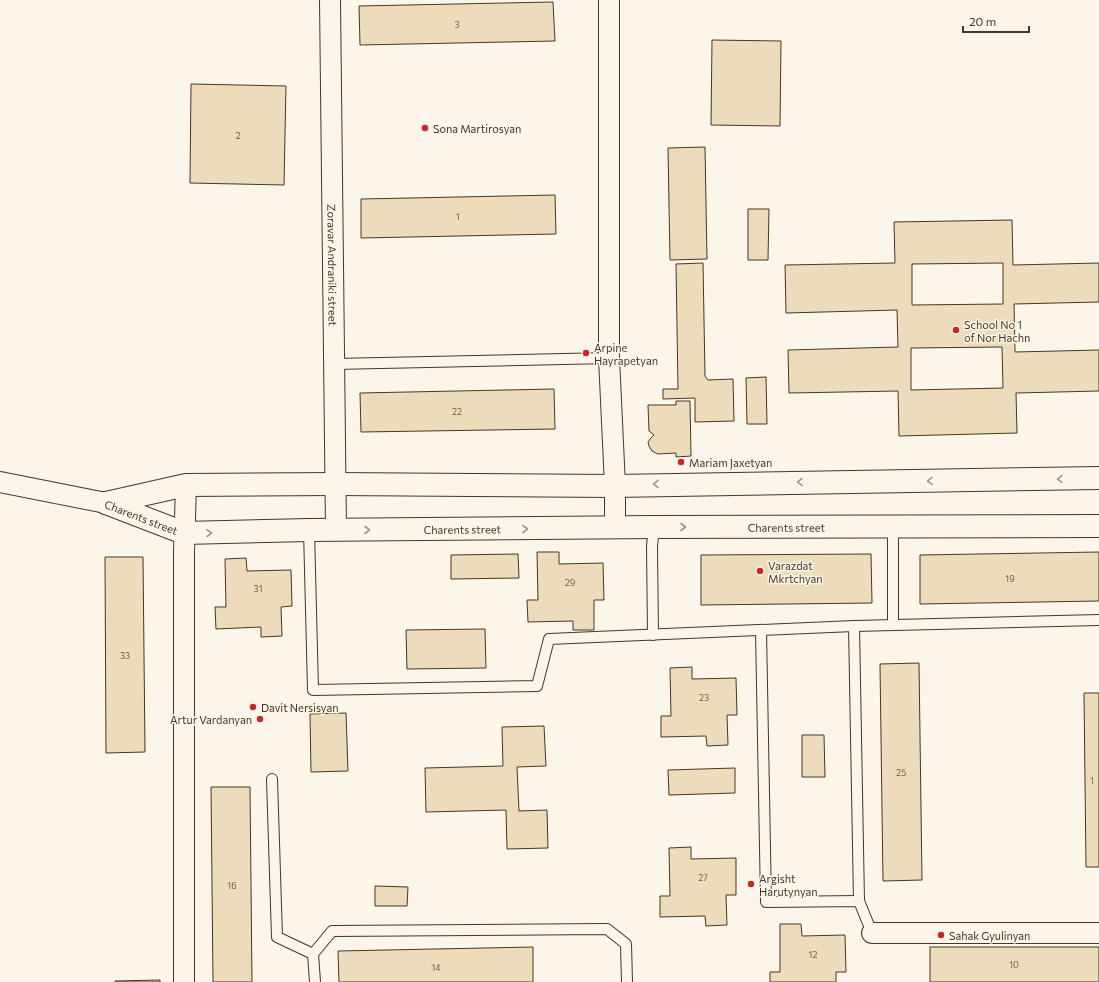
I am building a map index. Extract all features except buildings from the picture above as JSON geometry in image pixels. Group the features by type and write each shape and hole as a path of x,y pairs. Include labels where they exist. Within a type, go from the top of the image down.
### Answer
{"street":[{"name":"Zoravar Andraniki street","path":"330,0 336,530"},
{"path":"609,0 609,358 615,486 615,528"},
{"name":"Charents street","path":"106,503 186,485 335,484 615,486 1099,478"},
{"path":"0,482 106,503"},
{"path":"184,982 184,533 186,485"},
{"name":"Charents street","path":"106,503 184,533 309,530 615,528 654,526 1099,526"},
{"path":"872,933 1099,933"}],"lane":[{"path":"334,364 609,358"},
{"path":"653,635 652,546 654,526"},
{"path":"893,527 893,625"},
{"path":"309,530 313,690 536,686 549,639 854,626 1099,620"},
{"path":"854,626 859,901 872,933"},
{"path":"761,630 766,902 859,901"},
{"path":"272,779 277,937 313,954"},
{"path":"315,982 313,954 332,931 607,929 626,944 627,982"}],"place":[{"name":"Sona Martirosyan","path":"425,128"},
{"name":"School No 1 of Nor Hachn","path":"956,330"},
{"name":"Arpine Hayrapetyan","path":"586,353"},
{"name":"Mariam Jaxetyan","path":"681,462"},
{"name":"Varazdat Mkrtchyan","path":"760,571"},
{"name":"Davit Nersisyan","path":"253,707"},
{"name":"Artur Vardanyan","path":"260,719"},
{"name":"Argisht Harutynyan","path":"751,884"},
{"name":"Sahak Gyulinyan","path":"941,935"}]}
